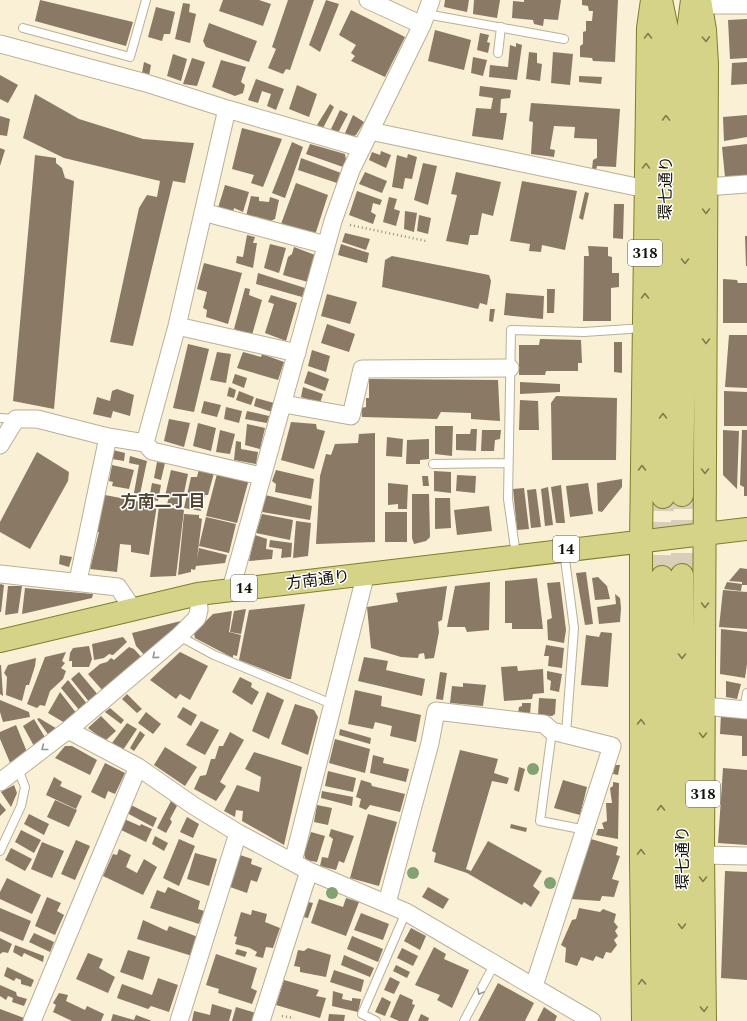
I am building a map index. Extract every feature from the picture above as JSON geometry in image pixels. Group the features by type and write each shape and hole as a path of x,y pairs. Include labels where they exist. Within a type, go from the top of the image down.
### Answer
{"main road":[{"name":"318","path":"643,1021 640,860 641,541 648,28 652,0"},
{"name":"環七通り","path":"661,0 667,29 672,496 688,31 698,2"},
{"name":"318","path":"698,2 705,30 707,64 703,855 705,1021"},
{"name":"14","path":"641,541 705,533 745,530"},
{"name":"方南通り","path":"0,641 198,594 641,541"},
{"name":"環七通り","path":"661,1021 672,576 683,1021"}],"street":[{"path":"231,589 261,476 284,404 333,221 351,170 426,13 368,0"},
{"path":"698,2 747,5"},
{"path":"0,44 146,83 227,109 362,148"},
{"path":"145,444 177,326 227,109"},
{"path":"370,131 646,189"},
{"path":"706,187 747,184"},
{"path":"203,212 326,246"},
{"path":"177,326 297,353"},
{"path":"284,404 351,416 362,369 510,368"},
{"path":"0,445 8,418 37,419 108,437 145,444 152,451 261,476"},
{"path":"78,581 108,437"},
{"path":"293,862 366,573"},
{"path":"0,574 78,581 118,587 133,609"},
{"path":"0,781 68,730 179,636 197,618 199,610 198,594"},
{"path":"704,706 746,704"},
{"path":"386,903 430,743 436,711 544,724 559,732 612,746 586,830 534,986"},
{"path":"68,730 138,767 194,806 238,833 309,871 406,912 534,986 589,1020"},
{"path":"32,1021 138,767"},
{"path":"180,1021 238,833"},
{"path":"703,855 747,856"},
{"path":"261,1021 309,871"}],"lane":[{"path":"23,28 130,56 146,0"},
{"path":"426,13 564,39"},
{"path":"498,53 501,27"},
{"path":"516,555 508,499 511,330 584,332 645,328"},
{"path":"433,464 508,463"},
{"path":"564,550 574,628 559,732 540,821 586,830"},
{"path":"179,636 214,655 332,704"},
{"path":"0,851 21,806 25,787 18,769"},
{"path":"376,1021 362,1014 406,912"},
{"path":"464,1021 495,963"}],"path":[{"path":"333,221 426,241"}],"building":[{"path":"40,0 133,22 126,46 35,21"},
{"path":"223,0 259,0 271,4 263,26 219,11"},
{"path":"288,0 314,0 290,70 286,69 283,74 268,68 276,49 272,47"},
{"path":"326,0 339,4 320,52 309,45"},
{"path":"445,0 469,0 467,12 444,7"},
{"path":"474,0 500,0 497,18 473,14"},
{"path":"524,0 561,0 558,20 544,19 543,26 534,24 533,20 512,18 513,1 524,2"},
{"path":"582,0 618,0 615,62 593,61 592,58 580,57 580,46 583,44 583,32 586,31 586,21 592,21 593,11 589,11 588,6 582,5"},
{"path":"183,3 190,4 189,12 196,14 190,43 175,39"},
{"path":"156,7 175,12 170,34 164,34 162,41 148,37"},
{"path":"351,10 405,37 385,77 351,61 355,56 351,53 356,45 339,35"},
{"path":"747,19 747,58 730,59 728,20"},
{"path":"209,23 257,41 249,62 206,47 203,41"},
{"path":"435,30 471,40 464,70 428,61"},
{"path":"480,33 489,35 487,42 490,43 488,53 477,50"},
{"path":"516,43 522,45 517,80 489,77 490,65 508,67 510,45 516,47"},
{"path":"529,52 537,53 537,63 542,64 540,81 526,79"},
{"path":"553,52 573,54 570,85 551,83"},
{"path":"173,54 187,59 181,81 167,76"},
{"path":"473,57 487,60 483,76 471,73"},
{"path":"192,58 205,62 197,86 183,84"},
{"path":"221,60 246,67 241,82 245,85 243,93 235,96 212,87"},
{"path":"144,62 151,65 149,76 142,73"},
{"path":"747,62 747,84 731,85 732,63"},
{"path":"0,75 18,85 8,103 0,99"},
{"path":"579,76 602,77 601,84 579,82"},
{"path":"256,79 284,89 276,110 267,106 271,94 262,91 258,103 248,100"},
{"path":"297,85 317,94 309,117 289,109"},
{"path":"480,86 511,90 510,98 501,99 500,113 507,113 503,140 472,136 476,108 491,109 493,98 479,96"},
{"path":"35,94 79,119 143,139 194,143 185,183 173,181 133,346 110,342 139,208 147,195 157,197 160,181 64,158 23,138"},
{"path":"531,103 620,109 616,167 597,166 596,170 592,169 593,160 597,158 597,139 574,138 575,127 554,126 550,149 555,150 554,157 531,154 533,122 529,121"},
{"path":"330,104 334,107 323,128 317,125"},
{"path":"340,110 348,114 338,133 331,129"},
{"path":"353,115 364,122 356,135 352,137 345,133"},
{"path":"747,115 747,137 724,141 723,117"},
{"path":"0,116 10,119 7,136 0,135"},
{"path":"242,128 282,139 263,187 251,183 254,175 232,169"},
{"path":"292,142 303,147 285,198 272,193"},
{"path":"310,144 345,154 346,160 343,167 306,154"},
{"path":"747,144 747,175 725,177 722,147"},
{"path":"0,148 5,150 0,166"},
{"path":"381,151 391,155 386,168 369,160 372,152 380,155"},
{"path":"408,154 417,157 412,179 405,178 403,189 392,187 397,155 407,158"},
{"path":"35,155 56,158 56,163 62,168 65,178 74,181 54,409 13,401"},
{"path":"301,158 341,173 337,183 298,170"},
{"path":"423,163 437,166 428,205 414,200"},
{"path":"365,172 387,181 382,193 359,184"},
{"path":"456,172 501,182 493,216 482,213 478,235 470,235 468,245 446,241 457,195 451,194"},
{"path":"522,181 577,191 565,250 542,245 541,252 529,251 530,244 510,241"},
{"path":"296,183 328,195 315,235 281,224"},
{"path":"225,185 249,192 243,212 234,208 233,213 218,208"},
{"path":"357,191 382,200 380,205 373,203 371,212 376,215 373,224 349,215"},
{"path":"585,192 589,193 583,220 579,218"},
{"path":"251,196 259,197 259,201 269,202 270,197 279,200 275,219 268,222 258,220 258,217 252,216 251,219 246,216"},
{"path":"389,197 397,199 394,209 400,211 396,226 383,222"},
{"path":"614,204 624,204 623,239 613,238"},
{"path":"405,211 417,213 414,232 404,229"},
{"path":"419,215 431,218 428,234 417,231"},
{"path":"345,233 370,239 366,250 342,242"},
{"path":"247,235 255,237 253,243 257,243 253,268 236,263 237,256 243,257"},
{"path":"745,236 747,236 747,266 746,266"},
{"path":"270,244 286,248 279,273 264,268"},
{"path":"341,244 369,253 367,263 338,255"},
{"path":"588,246 608,247 608,256 612,257 612,273 619,273 619,287 611,288 611,321 583,321 584,256 589,256"},
{"path":"294,247 315,255 308,282 283,275 288,257 292,254"},
{"path":"392,256 489,275 491,281 487,305 480,303 478,309 382,287 385,260"},
{"path":"204,263 242,273 228,324 206,317 207,310 203,308 207,292 197,289"},
{"path":"258,273 305,288 302,297 256,284"},
{"path":"723,279 737,280 738,283 747,283 747,323 723,323"},
{"path":"245,288 250,289 249,295 262,300 252,335 234,329"},
{"path":"547,289 555,289 554,313 547,313"},
{"path":"506,293 544,296 543,319 504,315"},
{"path":"327,294 357,302 350,324 321,316"},
{"path":"271,295 297,303 286,341 265,333 274,304 268,302"},
{"path":"490,309 495,309 493,322 489,321"},
{"path":"327,324 355,334 349,352 321,343"},
{"path":"729,335 747,335 747,388 725,387"},
{"path":"540,339 581,340 582,363 578,363 578,371 546,371 545,375 519,375 519,345 539,345"},
{"path":"614,342 622,342 622,373 614,372"},
{"path":"188,344 209,349 194,412 173,408"},
{"path":"312,350 330,356 326,372 308,366"},
{"path":"217,352 231,354 226,383 210,380"},
{"path":"243,352 261,357 262,354 284,362 278,380 237,368"},
{"path":"308,371 329,379 325,391 304,383"},
{"path":"235,374 247,378 244,388 232,383"},
{"path":"369,379 498,380 500,421 471,419 471,413 441,412 437,419 362,417 361,408 366,407 366,398 369,398"},
{"path":"520,382 560,384 560,392 520,394"},
{"path":"229,387 236,390 234,398 227,396"},
{"path":"303,387 323,394 320,403 301,397"},
{"path":"117,389 134,395 130,416 113,411 111,418 93,414 97,397 110,401 112,391"},
{"path":"239,391 254,397 251,405 236,400"},
{"path":"724,391 747,392 747,426 724,426"},
{"path":"556,396 617,398 616,460 552,460 551,403"},
{"path":"256,398 274,403 272,412 254,406"},
{"path":"520,400 538,401 539,430 519,430"},
{"path":"204,401 221,405 217,417 201,413"},
{"path":"226,407 242,411 239,423 224,419"},
{"path":"247,411 269,416 267,423 245,419"},
{"path":"169,419 190,423 184,447 164,441"},
{"path":"291,422 316,424 317,429 325,431 314,469 281,460"},
{"path":"198,423 216,428 211,451 193,446"},
{"path":"247,424 265,428 260,449 245,445"},
{"path":"435,426 453,426 452,456 435,454"},
{"path":"471,429 477,429 476,451 456,450 456,434 470,434"},
{"path":"220,430 235,434 230,454 216,452"},
{"path":"482,430 501,430 500,439 495,440 494,451 481,451"},
{"path":"723,430 739,431 737,489 723,475"},
{"path":"742,430 747,430 747,496 744,496 744,487 740,485"},
{"path":"375,433 375,542 316,544 320,476 326,454 331,455 335,444 358,443 359,434"},
{"path":"387,437 403,439 402,457 386,456"},
{"path":"429,439 429,459 420,460 420,464 406,464 407,440"},
{"path":"236,441 241,442 241,449 258,452 256,464 234,460"},
{"path":"113,450 125,453 124,461 112,459"},
{"path":"37,452 69,472 68,481 30,549 0,532 0,522"},
{"path":"130,456 147,461 140,494 134,493 139,465 129,463"},
{"path":"157,462 165,463 161,480 154,478"},
{"path":"112,465 134,470 129,489 112,486 113,482 109,481"},
{"path":"199,469 214,473 208,495 205,495 201,511 184,508 191,477 197,477"},
{"path":"171,470 188,474 181,507 167,504 169,497 165,496"},
{"path":"276,470 314,479 311,499 275,492 276,484 272,481"},
{"path":"434,471 451,472 451,493 434,491"},
{"path":"217,474 249,479 237,523 206,516"},
{"path":"457,475 476,476 475,493 456,491"},
{"path":"422,476 428,476 429,486 423,486"},
{"path":"622,479 622,487 602,512 598,511 597,483"},
{"path":"152,483 161,485 158,501 144,499 146,493 150,494"},
{"path":"388,483 408,485 407,509 398,509 398,504 388,505"},
{"path":"588,483 593,514 570,517 566,486"},
{"path":"561,485 565,523 556,523 551,487"},
{"path":"548,487 553,525 545,526 541,489"},
{"path":"524,488 529,529 517,530 513,489"},
{"path":"536,489 541,527 531,528 527,490"},
{"path":"412,494 429,494 430,537 426,541 414,544 412,538"},
{"path":"105,495 157,505 149,555 131,552 131,545 120,544 117,572 90,569 99,532 96,532"},
{"path":"265,495 312,506 310,520 262,512"},
{"path":"435,498 450,498 451,528 435,529"},
{"path":"159,506 184,510 176,576 150,577"},
{"path":"489,506 492,531 457,535 454,510"},
{"path":"385,512 407,512 407,542 385,542"},
{"path":"184,514 199,515 199,518 202,519 197,559 199,548 227,555 225,563 196,566 195,570 191,569 191,572 178,575"},
{"path":"262,514 293,520 290,540 256,533"},
{"path":"206,517 236,524 229,553 199,546"},
{"path":"296,521 311,523 308,556 293,558"},
{"path":"255,535 267,539 266,549 273,550 272,559 249,561"},
{"path":"270,540 292,543 291,557 281,558 282,549 269,547"},
{"path":"60,555 72,557 69,567 59,564"},
{"path":"740,568 747,569 747,585 742,585 742,582 729,581"},
{"path":"586,572 593,624 585,625 576,573"},
{"path":"598,577 607,586 610,599 595,600 592,578"},
{"path":"537,578 543,629 512,629 512,623 505,623 505,581"},
{"path":"490,582 489,630 467,632 465,627 447,627 455,586"},
{"path":"560,582 566,630 564,643 548,640 547,620 552,618 547,583"},
{"path":"727,582 742,584 741,591 724,589"},
{"path":"0,584 4,585 1,612 0,612"},
{"path":"8,586 22,586 18,613 5,615"},
{"path":"447,586 442,620 438,622 439,632 434,658 425,659 424,653 419,654 418,658 401,657 371,648 367,607 398,602 396,593"},
{"path":"25,588 93,594 92,598 22,614"},
{"path":"723,590 747,592 747,629 719,627"},
{"path":"615,594 620,598 620,622 599,624 597,607 616,604"},
{"path":"305,604 291,679 239,660 249,610"},
{"path":"246,609 241,634 230,632 234,611"},
{"path":"232,611 229,632 241,635 237,656 233,655 233,658 195,638 194,633 213,614"},
{"path":"181,621 182,628 148,659 136,646 132,633"},
{"path":"721,629 747,632 747,664 745,678 720,674"},
{"path":"601,632 612,633 608,687 581,685 586,635 599,637"},
{"path":"123,637 127,642 113,655 109,654 104,658 94,660 92,644"},
{"path":"546,645 564,648 562,668 548,666 549,656 544,656"},
{"path":"89,646 92,659 89,667 72,667 72,661 69,661 70,653 73,648"},
{"path":"129,647 134,649 143,659 103,691 88,674 100,664 107,662 111,658 114,660"},
{"path":"66,652 62,661 65,663 61,668 66,671 63,679 50,691 45,706 40,705 37,708 27,704 45,657"},
{"path":"180,652 208,666 190,700 180,694 176,699 150,680"},
{"path":"364,657 388,661 386,670 425,679 422,696 358,681"},
{"path":"36,658 29,685 26,685 22,701 6,695 7,677 4,673 8,665"},
{"path":"1,665 3,696 0,694"},
{"path":"517,666 518,671 543,669 544,693 533,694 532,699 504,701 501,667"},
{"path":"547,671 562,674 559,692 550,690 551,681 547,679"},
{"path":"79,672 99,696 90,703 71,679"},
{"path":"440,672 447,673 443,700 436,699"},
{"path":"240,677 252,683 251,687 259,692 252,705 232,692"},
{"path":"68,680 88,705 80,711 61,688"},
{"path":"726,681 741,684 737,699 726,697"},
{"path":"463,683 486,685 483,706 450,703 452,686 463,687"},
{"path":"355,690 382,696 381,706 421,715 416,742 390,736 392,726 375,722 373,729 348,724"},
{"path":"60,692 77,714 65,723 48,713"},
{"path":"267,692 284,700 269,739 252,731"},
{"path":"127,694 142,709 137,713 122,699"},
{"path":"539,698 556,699 555,714 552,716 538,715"},
{"path":"0,700 29,712 30,717 3,722 0,712"},
{"path":"522,703 531,703 530,714 518,713 519,707 522,706"},
{"path":"295,704 314,710 318,717 308,755 281,744"},
{"path":"183,707 197,715 191,726 177,717"},
{"path":"110,708 124,720 121,724 105,712"},
{"path":"146,712 161,724 153,734 138,723"},
{"path":"721,714 747,715 747,756 742,756 742,736 720,734"},
{"path":"101,716 116,731 105,741 88,728"},
{"path":"39,718 59,730 50,737 37,719"},
{"path":"34,719 46,739 34,746 23,726"},
{"path":"201,721 219,730 205,755 186,745"},
{"path":"127,723 137,729 123,750 112,743"},
{"path":"16,725 27,752 11,765 0,739 0,732"},
{"path":"340,729 371,738 370,744 339,735"},
{"path":"140,731 145,735 134,751 130,748"},
{"path":"230,732 244,740 220,782 226,786 216,801 194,789 200,776 206,775 211,759 215,759 219,746 223,746"},
{"path":"335,739 370,749 365,773 329,763"},
{"path":"65,746 72,746 97,760 90,775 55,758"},
{"path":"165,747 197,767 185,786 154,765"},
{"path":"460,750 498,759 494,773 509,778 507,784 492,781 466,869 471,871 488,841 542,871 533,886 540,892 531,907 524,902 522,905 467,873 434,862 436,853 432,851"},
{"path":"254,752 302,767 284,845 242,821 243,811 236,810 235,817 224,811 237,785 259,792 261,777 245,769"},
{"path":"373,755 384,758 383,763 409,769 406,782 370,773"},
{"path":"105,763 125,773 115,794 108,791 105,799 91,792"},
{"path":"615,765 620,765 618,775 613,774"},
{"path":"519,767 525,769 519,792 514,790"},
{"path":"723,768 747,770 747,845 718,843"},
{"path":"328,771 356,778 353,792 325,786"},
{"path":"54,777 62,782 60,786 82,796 76,809 46,795"},
{"path":"361,780 371,783 372,786 405,794 400,812 370,805 366,810 359,807 361,799 356,797"},
{"path":"563,780 587,787 580,815 554,808"},
{"path":"613,782 619,783 618,839 596,835 598,829 604,829 602,823 607,821 606,803 612,803 610,788 613,786"},
{"path":"14,785 17,793 11,807 1,792"},
{"path":"322,791 353,797 352,806 321,798"},
{"path":"55,800 77,810 69,827 47,817"},
{"path":"171,801 177,806 170,819 172,822 166,833 157,828"},
{"path":"0,803 6,810 0,816"},
{"path":"131,805 157,818 153,827 127,813"},
{"path":"317,805 332,808 328,825 314,822"},
{"path":"29,814 49,824 44,835 24,824"},
{"path":"368,814 397,822 379,886 350,878"},
{"path":"187,817 199,824 193,838 180,832"},
{"path":"122,818 140,826 141,824 152,829 146,842 117,828"},
{"path":"511,824 527,828 526,832 510,828"},
{"path":"331,829 354,836 344,863 339,861 336,870 320,866 322,857 328,858 333,839 329,836"},
{"path":"21,830 41,840 34,853 15,842"},
{"path":"311,832 325,836 317,862 306,860 304,854"},
{"path":"155,836 168,843 164,851 152,844"},
{"path":"179,839 195,846 179,886 163,878"},
{"path":"591,839 618,847 616,855 620,856 612,879 619,881 614,897 602,896 600,901 571,899"},
{"path":"76,840 90,846 75,880 61,874"},
{"path":"42,842 64,851 52,878 31,869"},
{"path":"11,848 32,859 25,871 5,860"},
{"path":"119,849 131,855 126,867 137,873 144,859 157,867 143,895 103,876 113,854 117,855"},
{"path":"195,853 217,859 209,886 187,879"},
{"path":"240,855 252,859 251,864 262,868 257,882 251,880 247,893 230,887"},
{"path":"725,871 747,872 747,980 721,978"},
{"path":"7,878 41,895 32,914 0,899 0,892"},
{"path":"168,887 200,901 198,909 204,911 199,924 150,908 157,890 165,893"},
{"path":"428,887 449,899 443,909 422,897"},
{"path":"47,897 61,903 57,911 64,915 55,935 35,926"},
{"path":"346,898 359,902 346,936 311,923 319,899 343,907"},
{"path":"308,902 313,903 308,918 303,917"},
{"path":"0,908 31,921 23,941 0,931"},
{"path":"579,908 600,912 603,909 616,914 614,922 618,927 615,931 618,936 614,940 617,945 611,953 606,952 603,959 596,956 593,961 581,957 577,966 565,962 566,948 561,945 572,920 576,919"},
{"path":"252,910 267,914 265,922 280,928 273,948 266,947 263,958 255,956 257,952 250,948 235,944 237,937 234,936 241,912 251,915"},
{"path":"361,913 389,924 383,940 354,930"},
{"path":"143,920 167,931 169,926 198,937 192,955 137,939"},
{"path":"411,928 426,936 420,950 404,941"},
{"path":"34,933 54,942 50,952 29,942"},
{"path":"352,936 383,949 378,962 347,949"},
{"path":"0,938 12,944 8,953 3,952 0,954"},
{"path":"15,945 44,956 43,962 24,953 22,957 13,952"},
{"path":"434,947 446,954 444,959 469,970 452,1008 437,1000 440,995 415,985"},
{"path":"308,948 331,955 326,977 300,972 300,967 294,966 298,950 304,951"},
{"path":"402,948 418,956 413,966 397,958"},
{"path":"237,949 247,952 245,957 235,954"},
{"path":"128,950 150,957 143,980 120,972"},
{"path":"88,953 103,959 99,968 115,977 108,993 76,979"},
{"path":"216,954 257,968 251,988 257,991 252,1004 218,993 219,989 206,985"},
{"path":"344,955 374,968 370,977 341,965"},
{"path":"396,965 410,972 407,978 393,971"},
{"path":"7,967 34,980 31,987 21,984 21,980 16,978 14,981 4,976"},
{"path":"334,970 364,980 361,992 330,982"},
{"path":"390,977 400,982 394,994 384,990"},
{"path":"158,978 178,985 169,1012 151,1006 148,1009 117,998 122,984 152,995"},
{"path":"284,980 319,990 316,996 326,998 320,1018 276,1005"},
{"path":"498,983 534,1003 525,1021 478,1021"},
{"path":"0,985 16,992 17,996 27,999 24,1006 12,1002 13,998 8,996 6,1000 0,996"},
{"path":"333,991 343,994 342,999 352,1001 352,998 361,999 358,1012 332,1006"},
{"path":"59,993 68,995 66,1001 85,1010 87,1006 104,1014 101,1021 72,1021 53,1012 56,1005 53,1003"},
{"path":"400,994 413,1000 412,1004 415,1005 408,1021 399,1021 390,1017"},
{"path":"382,997 391,1002 385,1016 375,1012"},
{"path":"212,1004 232,1010 229,1021 192,1021 194,1011 210,1015"},
{"path":"236,1007 256,1013 254,1021 232,1021"},
{"path":"544,1007 557,1016 555,1021 537,1021"},
{"path":"0,1009 24,1018 23,1021 0,1021"},
{"path":"113,1014 134,1020 136,1015 152,1021 111,1021"},
{"path":"329,1014 345,1015 344,1021 328,1021"},
{"path":"421,1014 429,1018 428,1021 418,1021"}],"tunnel":[{"path":"682,495 682,575"},
{"path":"662,577 663,497"}],"district":[{"name":"方南二丁目","path":"163,501"}]}
